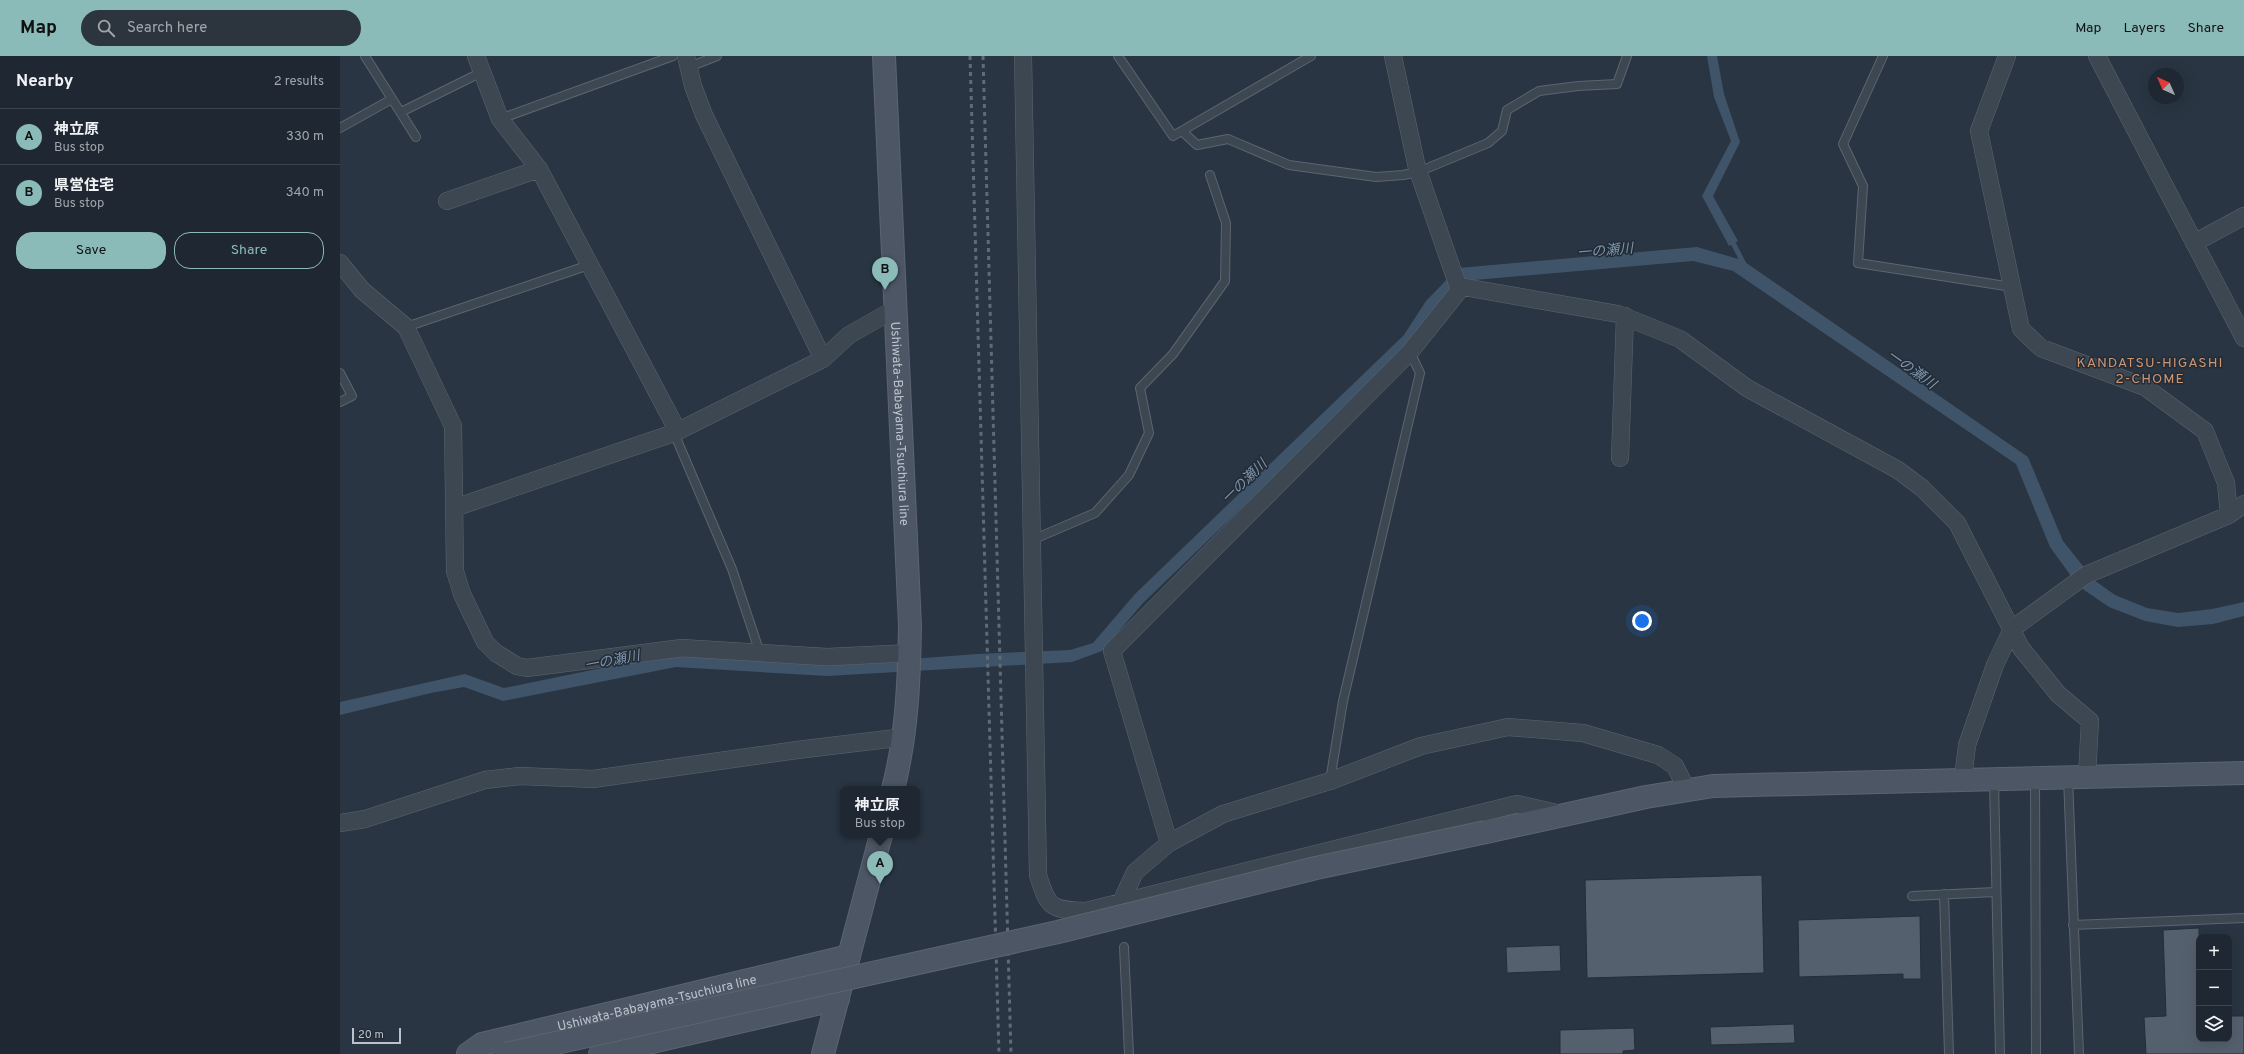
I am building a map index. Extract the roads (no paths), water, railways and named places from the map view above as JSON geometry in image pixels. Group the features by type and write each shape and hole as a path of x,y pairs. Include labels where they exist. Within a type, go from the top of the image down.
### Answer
{"street":[{"name":"Ushiwata-Babayama-Tsuchiura line","path":"884,56 910,626 909,692 905,737 894,786"},
{"path":"1023,56 1038,875 1045,898 1060,910 1086,911 1517,804 1565,815"},
{"path":"1393,56 1418,172 1458,286 1625,316 1680,339 1747,388 1898,470 1922,488 1957,523 2021,648 2058,694 2090,721 2077,777"},
{"path":"2007,56 1979,131 2021,329 2041,348 2145,387 2205,431 2226,483 2229,515"},
{"path":"2097,56 2244,338"},
{"path":"687,61 693,86 704,115 823,359"},
{"path":"479,64 500,119 539,169 674,424 674,433"},
{"path":"448,201 539,169"},
{"path":"2194,243 2244,216"},
{"path":"340,263 362,290 406,327 453,426 455,571 462,594 485,642 496,653 517,666 527,668 682,648 827,657 910,653"},
{"path":"1169,843 1112,651 1410,352 1462,287"},
{"path":"454,508 674,433 823,359 849,335 895,310"},
{"path":"1620,458 1625,316"},
{"path":"1964,779 1967,745 1995,665 2012,629 2074,583 2090,574 2229,515 2244,504"},
{"path":"1121,902 1135,872 1169,843 1223,814 1330,781 1421,746 1508,727 1583,733 1658,755 1675,766 1687,790"},
{"path":"340,823 365,819 485,780 520,776 593,779 790,751 905,737"},
{"path":"506,1054 1058,932 1316,868 1646,797 1687,790 1713,786 1772,783 2244,773"},
{"path":"823,1054 880,838"},
{"name":"Ushiwata-Babayama-Tsuchiura line","path":"468,1054 482,1044 849,956"},
{"path":"600,1054 838,999"}],"lane":[{"path":"365,56 416,136"},
{"path":"500,119 673,56"},
{"path":"687,61 717,56"},
{"path":"1118,56 1173,136 1311,56"},
{"path":"1182,131 1197,145 1228,139 1289,164 1376,177 1403,175 1418,172 1488,143 1502,131 1507,110 1539,91 1578,86 1617,84 1626,56"},
{"path":"1883,56 1843,144 1863,186 1858,262 2012,287"},
{"path":"401,112 479,64"},
{"path":"340,128 392,99"},
{"path":"1032,540 1095,513 1129,476 1149,432 1140,388 1173,354 1225,281 1226,223 1210,175"},
{"path":"406,327 589,265"},
{"path":"1330,781 1343,701 1420,373 1410,352"},
{"path":"340,373 352,396 340,402"},
{"path":"674,433 732,568 760,654"},
{"path":"2077,777 2073,925 2079,1054"},
{"path":"1994,778 1995,892 2000,1054"},
{"path":"2035,778 2036,1054"},
{"path":"1912,896 1995,892"},
{"path":"1944,894 1949,1054"},
{"path":"2073,925 2244,918"},
{"path":"1124,946 1129,1054"}],"water":[{"path":"1707,56 1717,56 1724,94 1740,142 1713,196 1738,241 1729,246 1702,196 1731,141 1714,97"},
{"path":"1697,247 1742,260 2028,457 2063,541 2094,580 2115,595 2147,608 2178,613 2212,609 2244,602 2244,616 2213,624 2178,627 2145,621 2109,607 2084,590 2071,576 2050,547 2016,464 1733,271 1693,261 1463,281 1414,342 1143,603 1102,651 1072,662 827,676 676,667 503,701 464,687 431,693 340,715 340,702 465,674 504,688 675,653 898,660 977,654 1070,650 1093,643 1135,594 1404,335 1426,301 1458,268"}],"waterway":[{"path":"1731,239 1745,266"}],"railway":[{"path":"970,56 999,1054"},
{"path":"983,56 1011,1054"}],"place":[{"name":"県営住宅","path":"885,290"},
{"name":"神立原","path":"880,884"}],"district":[{"name":"KANDATSU-HIGASHI 2-CHOME","path":"2150,370"}],"water label":[{"name":"一の瀬川","path":"1605,250"},
{"name":"一の瀬川","path":"1912,369"},
{"name":"一の瀬川","path":"1244,481"},
{"name":"一の瀬川","path":"612,660"}]}
